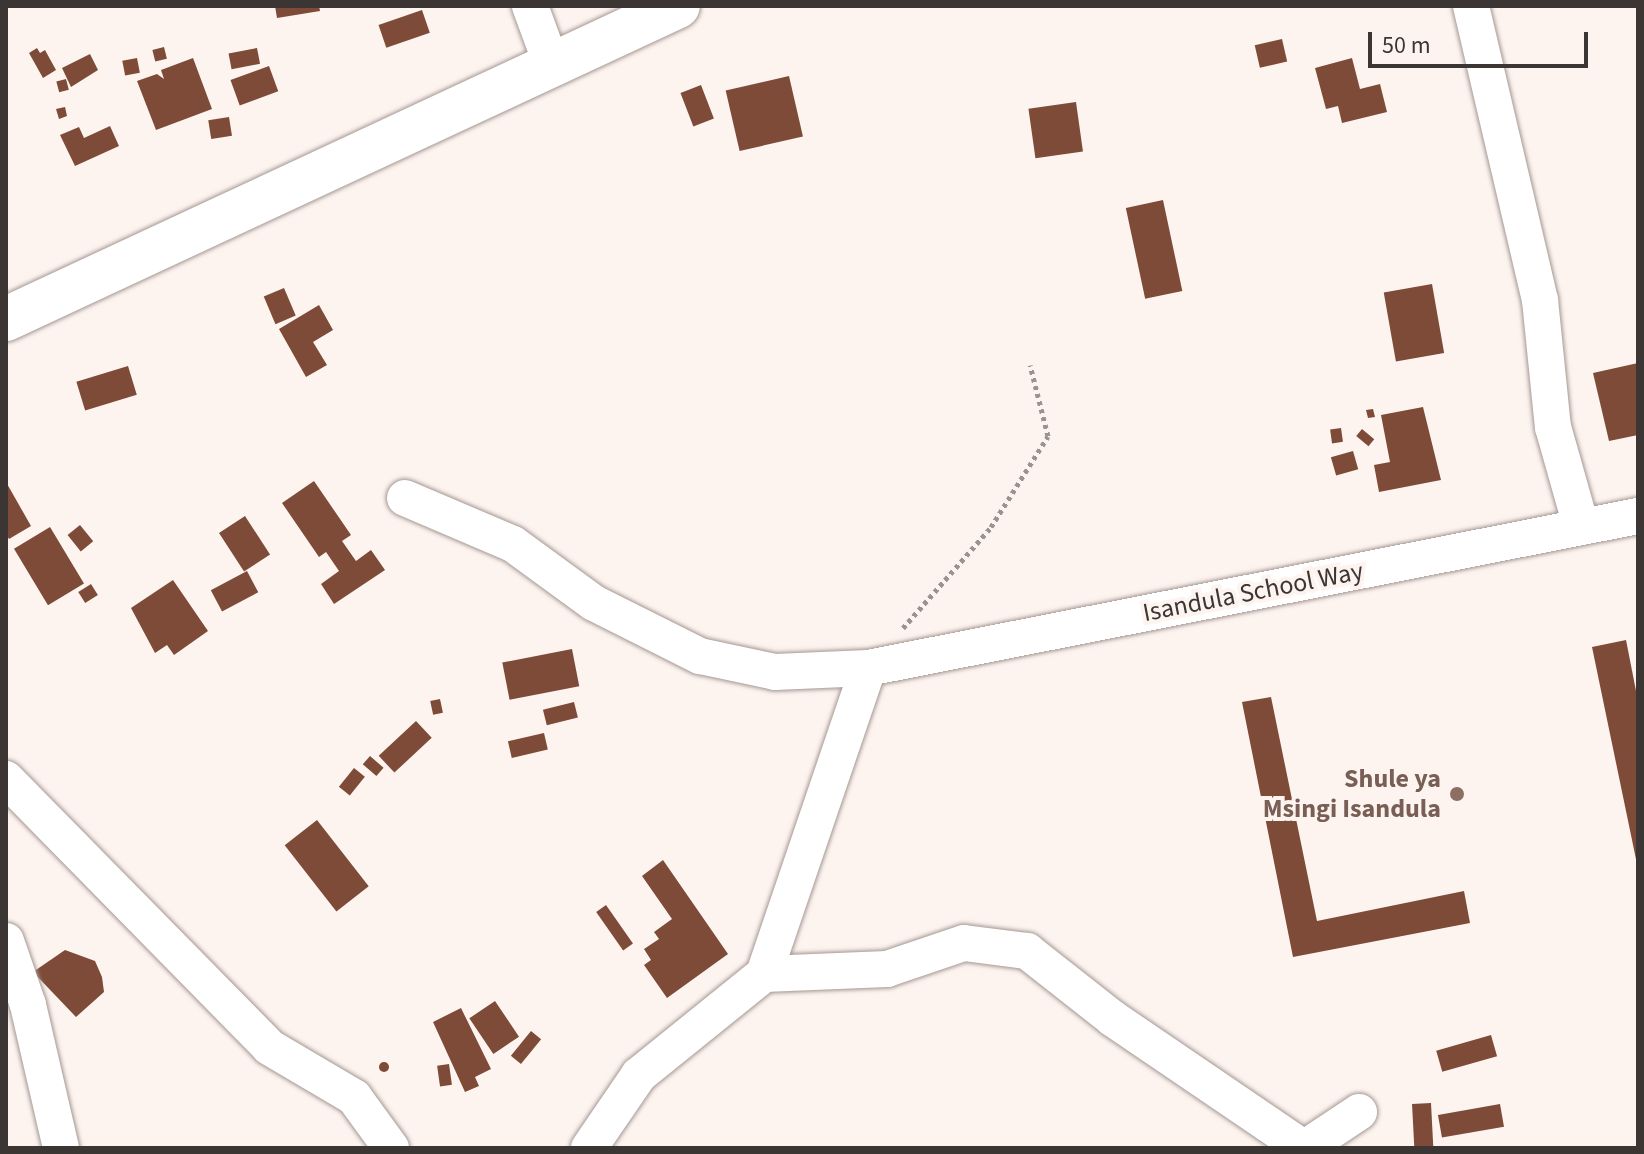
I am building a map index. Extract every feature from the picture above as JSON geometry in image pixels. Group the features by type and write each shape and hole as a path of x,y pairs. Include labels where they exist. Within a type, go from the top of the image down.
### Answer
{"main road":[{"path":"6,319 678,6"}],"street":[{"path":"530,6 551,63"},
{"path":"1471,6 1540,300 1553,427 1581,526"},
{"name":"Isandula School Way","path":"405,498 513,544 594,603 700,656 775,672 868,668 1638,516"},
{"path":"589,1148 639,1075 764,974 868,668"},
{"path":"6,779 269,1047 354,1097 391,1148"},
{"path":"6,941 28,1005 61,1148"},
{"path":"764,974 887,969 964,943 1027,951 1112,1018 1304,1148 1359,1112"}],"path":[{"path":"868,668 991,527 1048,436 1030,365"}],"building":[{"path":"275,6 319,6 320,11 277,18"},
{"path":"422,10 430,33 386,48 379,25"},
{"path":"1282,39 1287,61 1260,68 1255,45"},
{"path":"164,47 167,59 155,62 152,50"},
{"path":"37,48 40,53 45,50 56,70 43,78 29,53"},
{"path":"257,48 260,64 232,69 229,54"},
{"path":"90,54 98,70 71,87 62,68"},
{"path":"137,58 140,73 125,76 122,61"},
{"path":"193,58 212,109 156,130 137,81 157,74 164,79 161,70"},
{"path":"1352,58 1360,89 1380,84 1387,112 1342,123 1338,106 1326,109 1315,68"},
{"path":"269,66 278,91 240,105 230,80"},
{"path":"789,76 803,136 740,151 726,91"},
{"path":"66,79 69,90 59,92 56,82"},
{"path":"701,85 714,119 693,126 680,93"},
{"path":"1076,102 1083,152 1035,158 1028,109"},
{"path":"65,107 67,116 59,119 56,109"},
{"path":"229,117 232,136 211,139 208,120"},
{"path":"110,126 119,146 75,166 60,135 79,127 84,138"},
{"path":"1163,200 1182,291 1145,299 1126,208"},
{"path":"1432,284 1444,353 1396,361 1384,293"},
{"path":"284,288 296,316 275,324 264,297"},
{"path":"319,305 333,330 313,342 327,365 306,377 279,329"},
{"path":"1638,363 1638,435 1609,441 1593,373"},
{"path":"128,366 137,395 85,410 76,382"},
{"path":"1423,407 1441,480 1379,492 1374,465 1390,462 1381,415"},
{"path":"1373,409 1375,417 1368,418 1366,410"},
{"path":"1341,428 1343,442 1332,443 1330,430"},
{"path":"1362,429 1374,439 1368,446 1356,436"},
{"path":"1353,451 1358,469 1336,476 1331,457"},
{"path":"314,481 351,535 342,541 356,561 371,550 385,570 334,604 321,584 339,571 326,552 319,557 282,503"},
{"path":"6,482 31,526 9,539 6,534"},
{"path":"245,516 270,555 244,571 219,533"},
{"path":"80,525 93,541 81,551 68,535"},
{"path":"50,527 84,584 48,605 14,549"},
{"path":"247,571 258,592 222,611 211,590"},
{"path":"173,580 208,631 174,655 167,645 155,653 131,608"},
{"path":"91,584 98,595 85,603 78,592"},
{"path":"1626,640 1638,701 1637,864 1592,647"},
{"path":"572,649 579,686 510,700 502,663"},
{"path":"1271,697 1317,921 1464,891 1470,923 1293,957 1242,702"},
{"path":"440,699 443,713 433,715 430,701"},
{"path":"574,702 578,718 547,725 543,710"},
{"path":"416,721 432,738 394,773 379,756"},
{"path":"544,733 548,750 512,758 508,741"},
{"path":"370,756 384,768 376,776 363,764"},
{"path":"354,768 365,777 350,795 339,787"},
{"path":"317,820 369,886 336,911 285,845"},
{"path":"663,860 728,954 667,998 644,965 651,960 644,949 659,939 654,932 672,919 642,876"},
{"path":"606,905 633,944 623,950 596,912"},
{"path":"65,950 95,961 102,977 104,992 76,1017 33,972"},
{"path":"495,1001 519,1037 493,1054 469,1018"},
{"path":"461,1008 491,1069 475,1077 479,1086 465,1092 433,1022"},
{"path":"531,1031 541,1039 521,1064 511,1056"},
{"path":"1491,1035 1497,1056 1442,1072 1436,1051"},
{"path":"384,1062 389,1067 384,1072 379,1067"},
{"path":"449,1064 452,1085 440,1086 437,1066"},
{"path":"1431,1103 1433,1148 1414,1148 1412,1104"},
{"path":"1500,1104 1504,1127 1442,1138 1438,1115"}],"place":[{"name":"Shule ya Msingi Isandula","path":"1457,794"}]}
